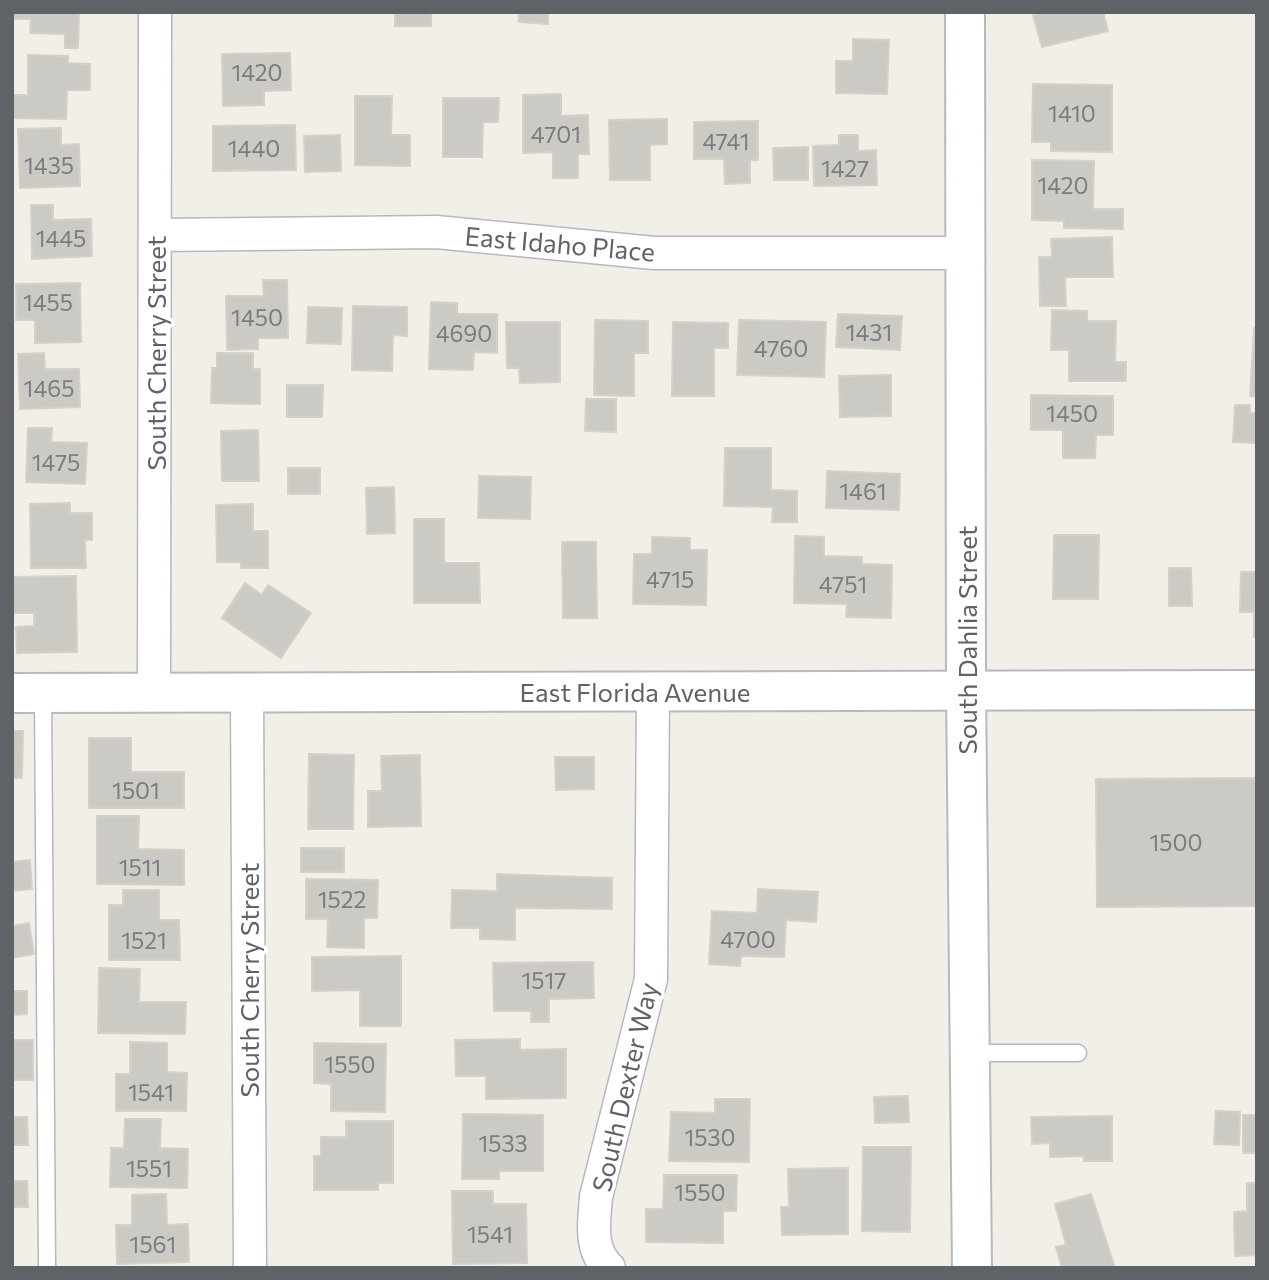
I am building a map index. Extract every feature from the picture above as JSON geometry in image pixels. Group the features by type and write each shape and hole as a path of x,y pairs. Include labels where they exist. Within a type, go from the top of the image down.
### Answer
{"street":[{"name":"South Cherry Street","path":"155,12 155,693"},
{"name":"South Dahlia Street","path":"965,12 966,690 971,1268"},
{"name":"East Idaho Place","path":"156,234 436,232 654,253 964,253"},
{"name":"East Florida Avenue","path":"27,693 1257,690"},
{"name":"South Dexter Way","path":"610,1268 600,1259 593,1233 596,1197 651,979 654,932 653,691"},
{"name":"South Cherry Street","path":"247,693 250,1268"}],"lane":[{"path":"27,693 47,1268"},
{"path":"970,1053 1078,1053"}],"building":[{"path":"12,12 79,12 78,48 65,48 65,34 30,33 31,19 12,19"},
{"path":"395,12 431,12 431,26 395,26"},
{"path":"519,12 548,12 548,24 519,22"},
{"path":"1043,12 1103,12 1108,31 1042,47 1033,15"},
{"path":"853,39 889,40 887,94 836,93 836,61 853,61"},
{"path":"290,53 291,90 264,91 264,105 223,106 222,54"},
{"path":"28,55 68,56 68,63 90,64 90,90 67,90 66,119 12,118 13,95 28,95"},
{"path":"1033,84 1112,85 1112,152 1051,151 1051,142 1032,142"},
{"path":"561,94 561,116 588,115 589,154 578,154 578,178 553,178 553,152 523,153 523,95"},
{"path":"355,96 392,96 391,135 410,135 410,166 355,165"},
{"path":"443,98 499,98 498,122 483,122 482,157 443,157"},
{"path":"667,119 667,144 650,145 650,180 610,180 609,120"},
{"path":"758,121 758,160 750,160 750,183 725,184 724,159 694,159 694,122"},
{"path":"295,125 296,170 213,171 213,126"},
{"path":"61,128 61,145 79,144 80,186 20,188 18,129"},
{"path":"340,135 341,171 305,172 304,136"},
{"path":"839,135 858,135 858,151 876,150 877,185 814,186 813,146 839,145"},
{"path":"808,147 808,180 774,180 773,148"},
{"path":"1032,160 1094,161 1093,209 1123,209 1123,229 1064,228 1064,221 1032,220"},
{"path":"31,205 53,205 53,220 91,219 92,256 32,259"},
{"path":"1112,237 1113,277 1065,277 1066,306 1040,306 1039,257 1052,257 1051,239"},
{"path":"263,280 287,280 288,338 258,338 258,349 227,350 226,296 264,296"},
{"path":"80,283 81,342 35,343 35,320 16,320 16,284"},
{"path":"431,302 457,303 457,314 497,314 497,353 474,352 473,370 429,369"},
{"path":"353,306 407,307 407,336 393,335 392,371 352,370"},
{"path":"308,307 342,308 341,344 307,343"},
{"path":"1052,310 1087,311 1087,321 1116,321 1115,362 1126,362 1126,381 1069,381 1069,350 1051,350"},
{"path":"838,314 902,316 900,350 836,347"},
{"path":"595,320 648,321 648,353 634,353 634,396 594,395"},
{"path":"739,320 826,322 824,377 737,375"},
{"path":"506,322 560,322 560,382 520,383 519,368 507,368"},
{"path":"673,322 728,323 728,348 714,348 714,396 672,396"},
{"path":"1254,328 1257,328 1257,397 1250,396"},
{"path":"44,353 45,369 79,369 80,407 20,409 18,354"},
{"path":"217,353 253,353 253,369 260,369 260,404 211,403 212,368 217,368"},
{"path":"891,375 891,416 840,417 839,376"},
{"path":"287,385 323,385 322,417 287,417"},
{"path":"1031,395 1113,396 1113,435 1096,435 1095,458 1063,458 1063,430 1031,430"},
{"path":"586,399 616,399 616,432 585,431"},
{"path":"1235,405 1250,405 1250,413 1257,413 1257,443 1233,442"},
{"path":"28,428 52,428 51,442 87,443 85,484 26,482"},
{"path":"258,430 259,481 222,481 221,431"},
{"path":"725,448 771,448 771,490 797,491 797,522 772,522 773,507 724,506"},
{"path":"288,468 320,468 320,494 288,494"},
{"path":"827,471 900,474 899,510 826,508"},
{"path":"479,476 531,477 530,519 478,518"},
{"path":"394,487 395,533 367,534 366,488"},
{"path":"70,503 70,513 92,513 92,540 85,540 86,568 31,568 30,504"},
{"path":"253,504 253,531 268,531 268,568 241,568 241,562 217,562 216,505"},
{"path":"414,519 444,519 444,563 479,563 480,603 414,603"},
{"path":"1054,535 1099,535 1098,599 1053,599"},
{"path":"795,536 824,537 824,556 862,557 862,564 892,565 891,618 846,617 847,604 794,603"},
{"path":"652,537 690,538 690,550 707,550 706,605 633,604 634,554 652,554"},
{"path":"562,542 596,542 597,618 563,618"},
{"path":"1169,568 1191,568 1192,606 1169,606"},
{"path":"1241,572 1257,572 1257,637 1254,637 1254,612 1240,612"},
{"path":"76,576 77,652 17,653 16,627 34,626 34,613 12,613 12,577"},
{"path":"245,583 262,595 268,585 311,613 281,658 222,618"},
{"path":"12,731 23,731 22,778 12,778"},
{"path":"89,738 131,738 131,772 184,772 184,808 89,808"},
{"path":"309,754 354,755 353,829 308,829"},
{"path":"420,755 421,826 368,827 368,791 382,791 381,756"},
{"path":"555,757 594,757 594,789 556,790"},
{"path":"1257,778 1257,906 1097,907 1096,779"},
{"path":"97,816 139,816 138,849 184,850 184,885 97,884"},
{"path":"301,848 344,848 344,872 301,872"},
{"path":"30,860 32,889 12,891 12,862"},
{"path":"497,874 612,878 612,909 515,908 515,940 480,939 480,928 451,928 452,890 497,891"},
{"path":"306,879 378,880 377,918 364,918 364,948 327,947 328,919 306,919"},
{"path":"758,889 818,892 816,922 786,920 784,957 741,956 740,966 709,964 712,911 757,913"},
{"path":"123,890 159,890 159,920 179,920 180,960 109,960 109,905 123,905"},
{"path":"29,923 34,954 12,958 12,926"},
{"path":"401,956 401,1026 360,1026 360,990 312,991 312,957"},
{"path":"593,962 594,998 549,999 549,1022 531,1022 531,1011 494,1011 493,963"},
{"path":"99,968 140,969 139,1002 186,1002 185,1034 98,1033"},
{"path":"12,991 27,991 27,1014 12,1015"},
{"path":"520,1039 520,1050 566,1049 566,1098 486,1099 486,1076 456,1076 455,1040"},
{"path":"12,1040 33,1040 33,1080 12,1080"},
{"path":"130,1042 167,1043 167,1072 187,1073 186,1111 116,1111 116,1074 130,1074"},
{"path":"314,1043 386,1044 385,1112 331,1111 331,1084 314,1083"},
{"path":"908,1096 909,1122 875,1123 874,1097"},
{"path":"715,1099 750,1099 749,1162 669,1161 671,1112 715,1113"},
{"path":"1216,1111 1240,1112 1239,1145 1214,1144"},
{"path":"463,1114 543,1115 543,1171 499,1171 499,1179 462,1179"},
{"path":"1243,1115 1257,1115 1257,1153 1243,1153"},
{"path":"1112,1116 1112,1161 1084,1161 1084,1156 1050,1157 1050,1143 1032,1144 1031,1117"},
{"path":"12,1117 27,1117 28,1145 12,1145"},
{"path":"125,1119 161,1119 160,1148 188,1149 187,1188 110,1187 111,1148 124,1148"},
{"path":"346,1121 393,1121 393,1183 378,1183 378,1190 314,1190 314,1156 321,1156 321,1137 346,1137"},
{"path":"863,1147 911,1147 910,1232 862,1231"},
{"path":"848,1168 848,1234 782,1235 781,1207 789,1207 788,1169"},
{"path":"664,1175 737,1175 736,1211 723,1211 723,1243 646,1242 646,1209 663,1209"},
{"path":"12,1181 27,1181 28,1207 12,1207"},
{"path":"1247,1183 1257,1183 1257,1255 1235,1256 1234,1212 1247,1211"},
{"path":"452,1191 493,1191 493,1204 526,1204 527,1263 453,1264"},
{"path":"166,1194 167,1225 188,1224 189,1262 117,1264 116,1225 132,1225 132,1195"},
{"path":"1091,1194 1115,1268 1062,1268 1056,1247 1066,1245 1055,1204"}]}
